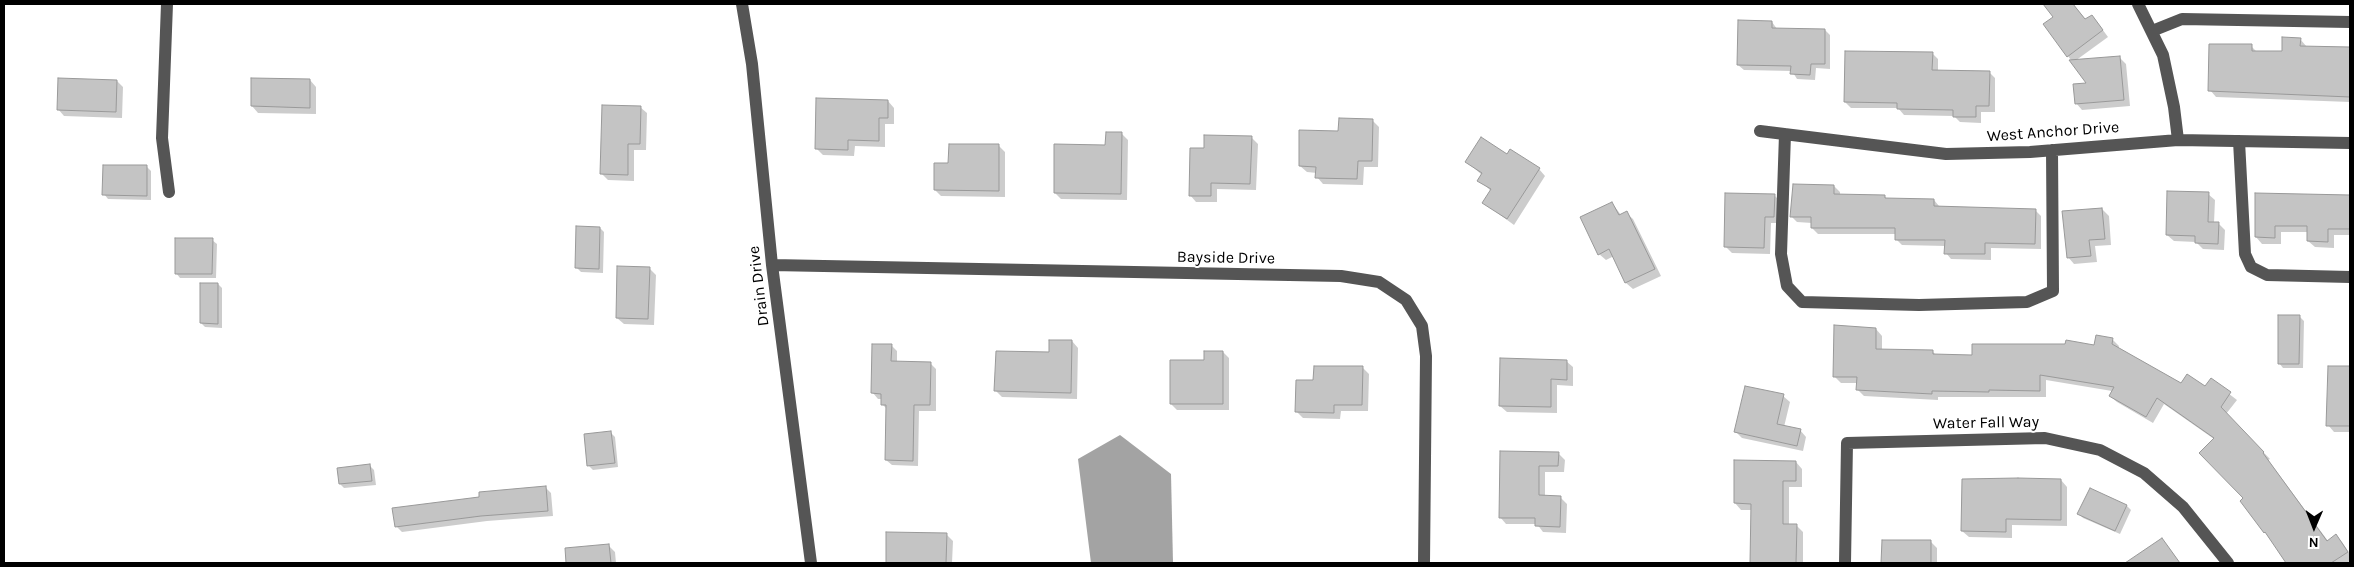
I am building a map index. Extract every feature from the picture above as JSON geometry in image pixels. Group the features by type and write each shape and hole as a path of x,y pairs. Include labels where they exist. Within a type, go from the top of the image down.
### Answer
{"street":[{"path":"167,4 162,138 169,192"},
{"name":"Drain Drive","path":"742,4 752,64 772,265 811,563"},
{"path":"2138,4 2163,55 2174,107 2178,140"},
{"path":"2152,31 2182,19 2350,22"},
{"name":"West Anchor Drive","path":"1760,131 1946,154 2052,150 2178,140 2350,143"},
{"path":"1785,134 1781,254 1787,286 1802,302 1919,305 2027,302 2053,291 2052,150"},
{"path":"2239,141 2245,254 2251,267 2267,275 2350,278"},
{"name":"Bayside Drive","path":"772,265 1341,276 1379,282 1406,300 1422,326 1426,356 1424,563"},
{"name":"Water Fall Way","path":"1845,563 1847,443 2045,438 2100,450 2144,473 2182,507 2228,563"}],"shaded area":[{"path":"1120,435 1171,474 1173,563 1091,563 1078,459"}],"building":[{"path":"2043,4 2073,4 2085,19 2092,15 2103,30 2067,57 2043,24 2053,17"},
{"path":"1738,20 1772,21 1772,28 1825,29 1825,64 1811,64 1810,75 1790,74 1791,66 1737,65"},
{"path":"2282,37 2301,38 2300,46 2350,47 2350,97 2208,91 2209,44 2252,44 2252,51 2282,51"},
{"path":"1845,51 1933,52 1932,70 1990,71 1989,106 1976,106 1976,117 1953,117 1953,110 1897,109 1897,103 1844,102"},
{"path":"2120,56 2124,100 2075,104 2073,84 2086,83 2069,60"},
{"path":"58,78 117,80 116,112 57,110"},
{"path":"251,78 310,79 310,108 251,106"},
{"path":"816,98 888,100 888,118 879,118 879,141 848,140 848,150 815,149"},
{"path":"602,105 641,106 640,144 628,144 628,175 600,174"},
{"path":"1339,118 1373,119 1372,161 1358,161 1357,179 1315,178 1316,167 1299,166 1299,130 1338,131"},
{"path":"1106,132 1122,132 1121,194 1054,193 1054,144 1105,145"},
{"path":"1204,135 1252,136 1250,184 1211,183 1211,196 1189,196 1190,148 1204,148"},
{"path":"1481,137 1507,154 1510,149 1540,168 1507,219 1482,203 1491,189 1477,181 1482,173 1465,162"},
{"path":"949,144 999,144 999,191 934,190 934,163 948,163"},
{"path":"103,165 147,165 147,196 102,195"},
{"path":"1793,184 1834,185 1834,194 1885,195 1885,198 1934,199 1934,206 2036,209 2035,244 1985,243 1985,254 1944,254 1945,240 1895,240 1895,228 1811,228 1811,217 1790,217"},
{"path":"2167,191 2209,192 2208,222 2219,222 2218,244 2195,243 2195,236 2166,235"},
{"path":"1725,193 1775,194 1774,217 1765,217 1764,248 1724,247"},
{"path":"2255,193 2350,195 2350,229 2328,229 2328,242 2307,241 2307,226 2275,226 2275,238 2255,237"},
{"path":"1612,202 1619,215 1627,211 1655,269 1625,283 1609,249 1598,255 1580,217"},
{"path":"2102,208 2105,239 2089,240 2091,256 2067,258 2062,211"},
{"path":"576,226 600,227 599,269 575,268"},
{"path":"175,238 213,238 212,274 175,274"},
{"path":"617,266 650,267 648,319 616,318"},
{"path":"200,283 218,283 218,324 200,323"},
{"path":"2278,315 2300,315 2299,364 2278,364"},
{"path":"1834,325 1876,328 1876,349 1933,350 1933,354 1972,355 1972,344 2065,344 2066,340 2094,345 2096,335 2113,338 2112,344 2181,383 2187,374 2205,386 2211,378 2231,392 2221,407 2264,452 2327,541 2336,534 2348,552 2331,563 2286,563 2265,532 2240,501 2243,498 2199,453 2214,438 2157,398 2146,417 2109,396 2114,387 2040,375 2040,391 1932,391 1932,394 1856,390 1857,377 1833,377"},
{"path":"1049,340 1072,340 1071,393 994,391 996,351 1049,352"},
{"path":"872,344 892,344 891,361 931,362 930,405 914,405 913,461 885,460 886,405 881,405 881,394 871,393"},
{"path":"1204,351 1223,351 1223,404 1170,404 1170,360 1204,360"},
{"path":"1500,358 1567,360 1567,380 1551,379 1551,407 1499,406"},
{"path":"1314,366 1363,366 1362,405 1334,405 1334,413 1295,412 1296,380 1313,380"},
{"path":"2328,366 2350,366 2350,426 2326,426"},
{"path":"1745,386 1784,394 1777,424 1801,429 1797,446 1734,432"},
{"path":"611,431 615,463 587,466 584,434"},
{"path":"1500,451 1559,452 1558,466 1539,466 1539,495 1561,496 1560,527 1535,526 1535,518 1499,518"},
{"path":"1734,460 1796,461 1796,481 1783,481 1783,524 1797,524 1796,563 1750,563 1751,504 1734,503"},
{"path":"370,464 372,481 339,484 337,468"},
{"path":"1962,479 2061,479 2061,520 2006,519 2006,532 1961,531"},
{"path":"546,486 548,511 481,516 395,527 392,508 479,497 479,492"},
{"path":"2090,488 2127,505 2115,531 2077,514"},
{"path":"886,532 947,533 946,563 886,563"},
{"path":"2162,538 2180,563 2125,563"},
{"path":"1882,540 1931,540 1931,563 1881,563"},
{"path":"609,544 611,563 566,563 565,548"}]}
